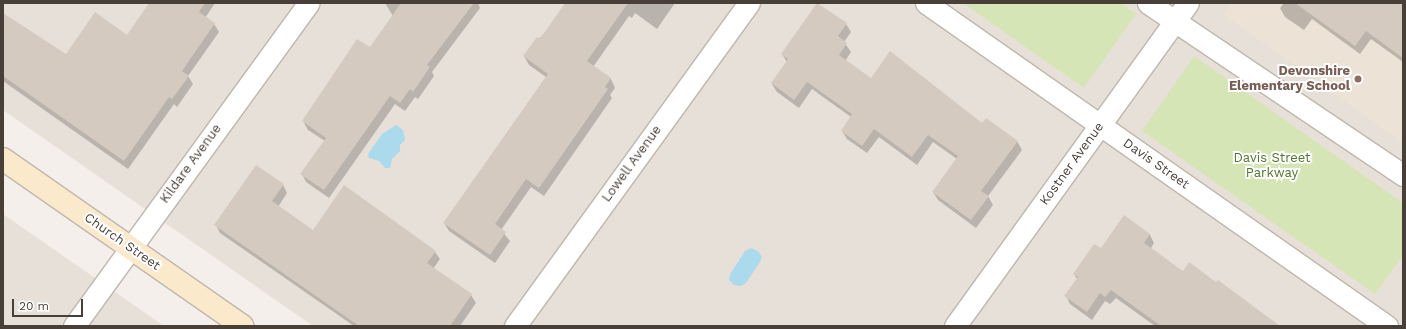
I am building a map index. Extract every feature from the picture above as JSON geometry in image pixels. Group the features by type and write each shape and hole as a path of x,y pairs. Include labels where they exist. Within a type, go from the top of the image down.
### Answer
{"street":[{"name":"Kildare Avenue","path":"74,326 309,3"},
{"name":"Lowell Avenue","path":"515,326 749,3"},
{"name":"Davis Street","path":"926,3 1387,326"},
{"path":"1148,3 1403,175"},
{"name":"Kostner Avenue","path":"955,326 1188,3"},
{"name":"Church Street","path":"3,159 242,326"},
{"path":"1397,326 1403,318"}],"shaded area":[{"path":"3,3 1403,3 1403,326 313,326 3,110"},
{"name":"Devonshire Elementary School","path":"1232,3 1403,3 1403,143 1224,15"},
{"path":"3,214 164,326 3,326"}],"green space":[{"path":"963,3 1121,3 1136,14 1084,88"},
{"name":"Davis Street Parkway","path":"1194,56 1403,203 1403,255 1375,294 1142,131"}],"water":[{"path":"396,125 403,130 405,140 400,145 400,151 392,159 390,168 385,168 379,161 369,158 368,154 382,134"},
{"path":"751,248 758,251 762,257 760,262 746,283 741,286 734,285 729,280 730,274 745,251"}],"building":[{"path":"149,3 205,3 199,12 215,23 182,71 189,76 172,99 169,97 124,161 3,76 3,13 66,54 95,12 127,35"},
{"path":"401,3 474,3 427,65 430,67 413,92 410,89 400,103 390,96 324,190 300,174 326,138 302,121 357,39 370,47"},
{"path":"565,3 628,3 587,61 611,78 605,87 608,89 539,188 526,179 495,224 506,232 490,255 443,223 548,74 523,56 537,37 540,39"},
{"path":"817,3 847,23 838,36 847,43 839,55 871,78 890,51 982,123 986,118 1018,141 981,191 989,196 971,220 932,192 958,156 928,135 912,157 874,129 862,146 841,131 852,114 807,82 794,100 771,83 788,59 781,54"},
{"path":"1295,3 1403,3 1403,58 1366,31 1355,46"},
{"path":"256,165 284,184 272,201 313,230 344,185 436,251 427,263 472,294 450,326 359,326 214,225"},
{"path":"1124,215 1150,234 1144,243 1183,271 1189,262 1216,282 1218,280 1280,326 1161,326 1111,290 1105,297 1100,293 1087,312 1064,296 1078,277 1073,274 1094,244 1101,248"}],"place":[{"name":"Devonshire Elementary School","path":"1358,79"}]}
